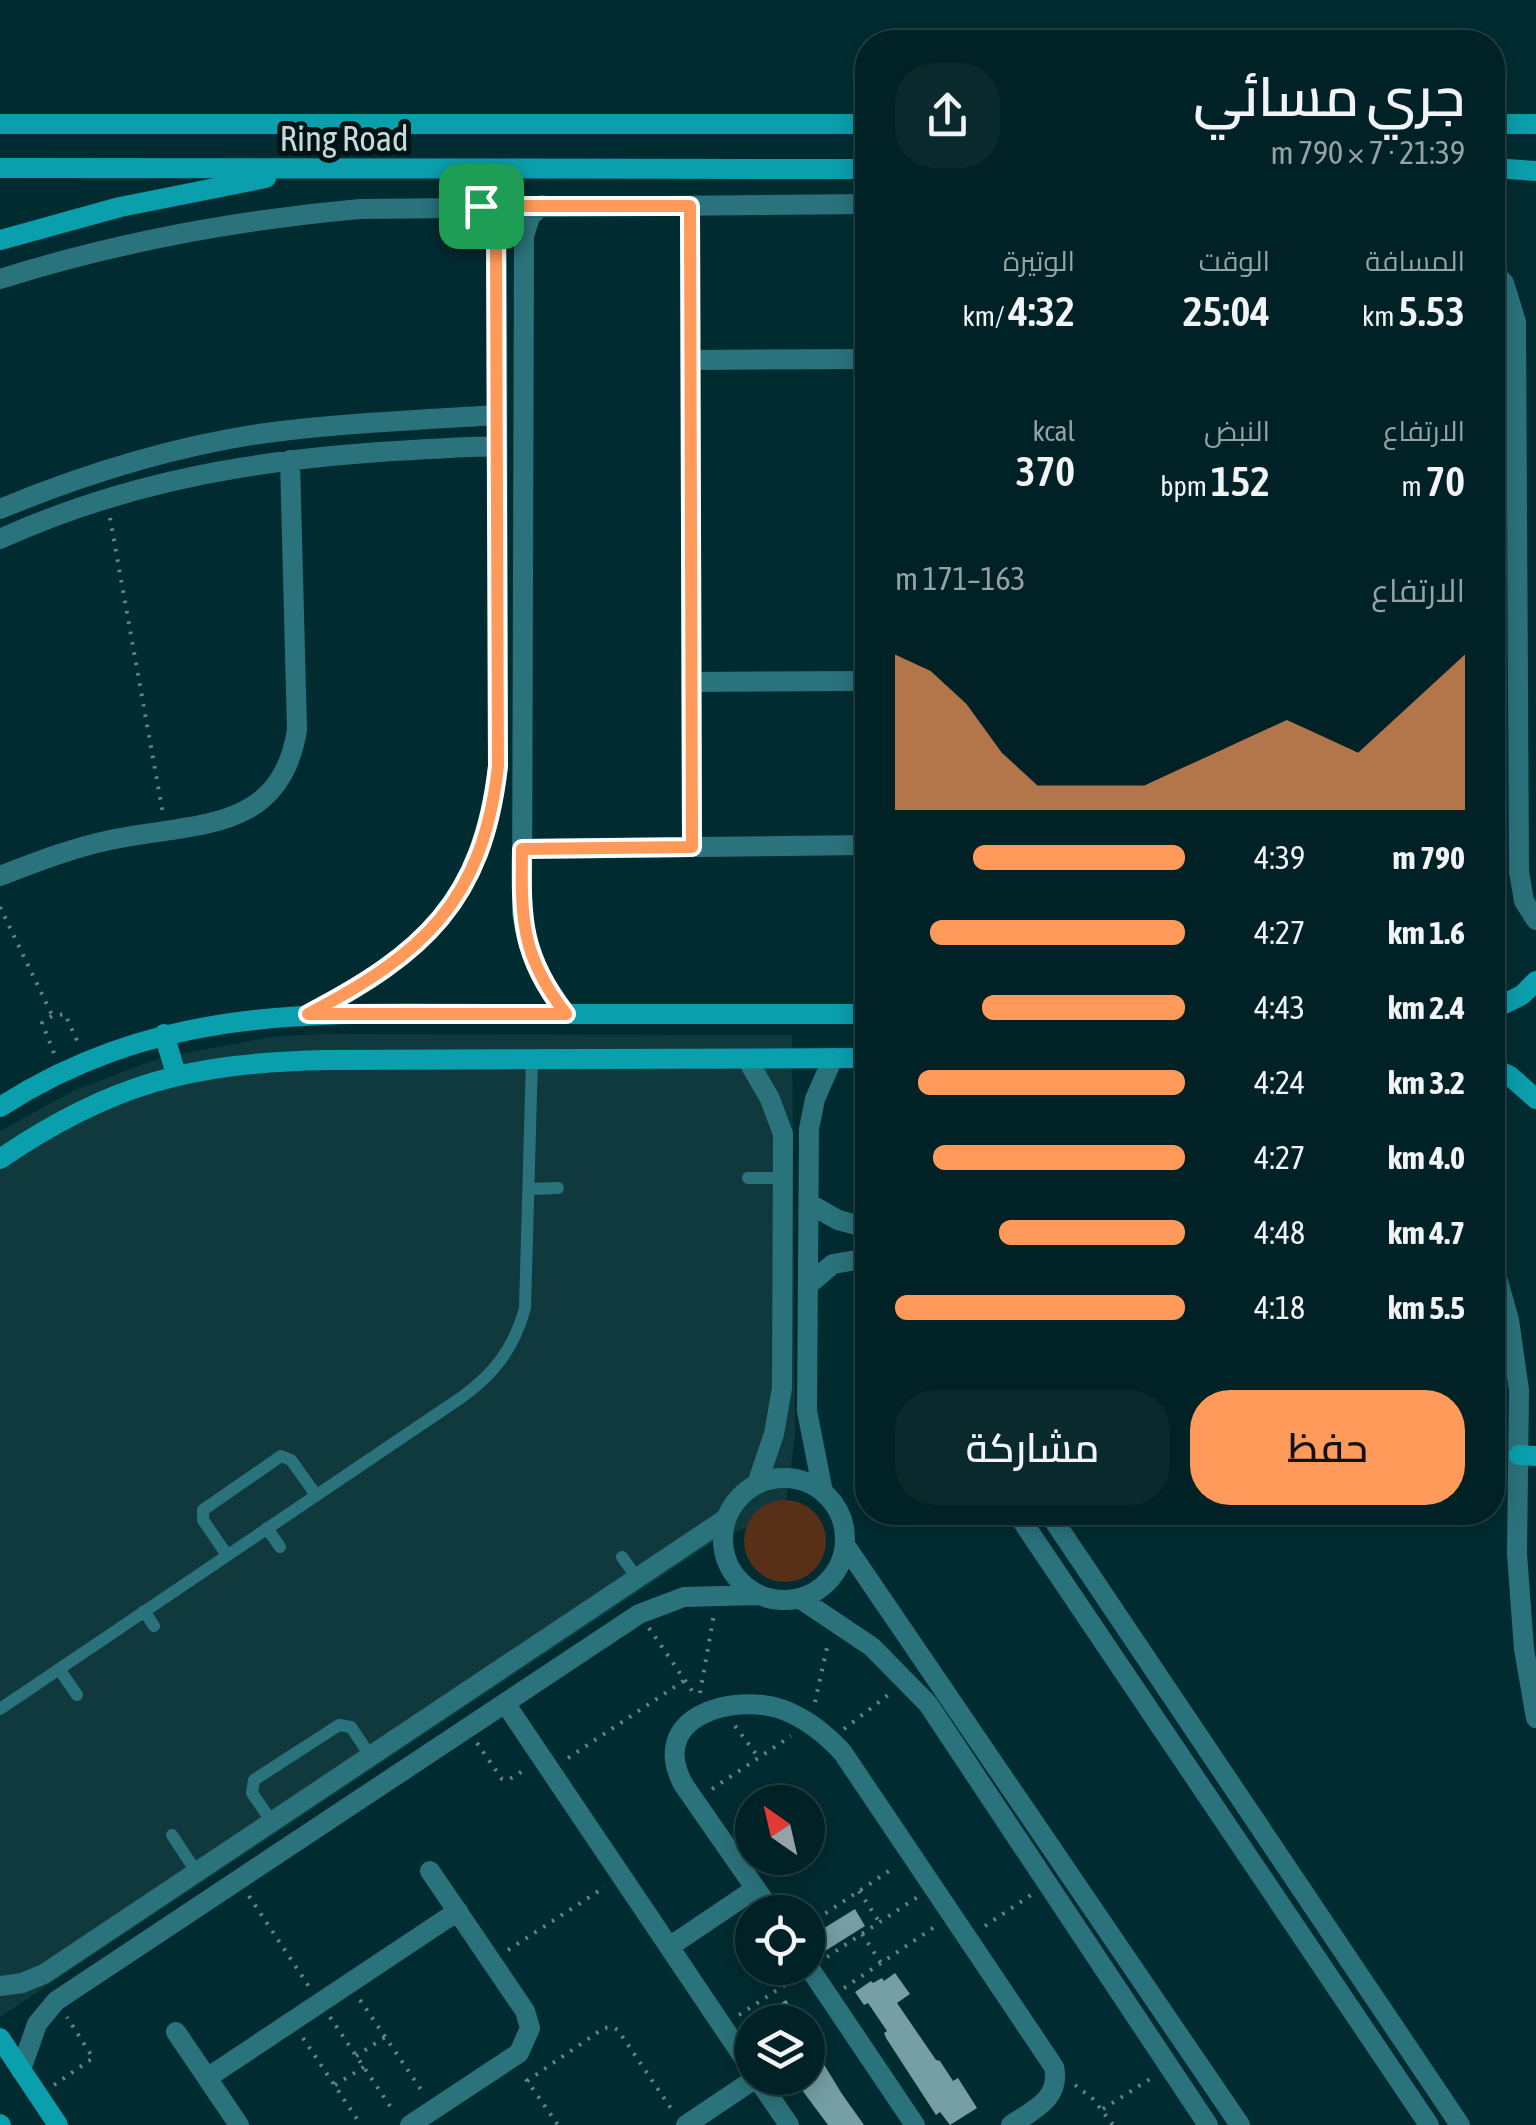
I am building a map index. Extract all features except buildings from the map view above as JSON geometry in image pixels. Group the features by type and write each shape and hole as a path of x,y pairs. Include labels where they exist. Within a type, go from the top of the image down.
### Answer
{"main road":[{"name":"Ring Road","path":"0,124 855,124"},
{"path":"1505,124 1536,124"},
{"name":"Ring Road","path":"0,168 855,169"},
{"path":"1505,169 1536,171"},
{"path":"0,240 120,207 303,170"},
{"path":"1505,1003 1536,981"},
{"path":"0,1106 85,1061 164,1034 236,1020 308,1014 855,1014"},
{"path":"164,1034 176,1074"},
{"path":"0,1160 82,1110 128,1089 176,1074 288,1060 855,1058"},
{"path":"1505,1074 1536,1099"},
{"path":"0,2038 58,2125"}],"street":[{"path":"0,279 104,248 231,223 360,208 855,204"},
{"path":"308,1014 360,987 414,947 457,895 486,834 498,766 495,236 481,206"},
{"path":"542,206 530,217 524,236 522,913 526,938 544,985 566,1014"},
{"path":"690,206 692,847"},
{"path":"495,236 524,236"},
{"path":"1505,287 1516,322 1520,872 1524,901 1536,920"},
{"path":"690,360 855,359"},
{"path":"0,509 108,470 210,444 314,427 496,415"},
{"path":"0,539 106,498 198,475 367,451 495,446"},
{"path":"0,876 105,841 238,816 262,802 281,782 293,757 298,730 290,460"},
{"path":"691,682 855,681"},
{"path":"522,849 855,845"},
{"path":"747,1058 783,1134 782,1388 774,1434 757,1484"},
{"path":"823,1492 808,1410 811,1113 834,1058"},
{"path":"810,1204 855,1225"},
{"path":"808,1285 832,1264 855,1260"},
{"path":"1505,1306 1528,1456 1517,1554 1524,1649 1536,1718"},
{"path":"759,1595 746,1587 728,1563 724,1548 727,1518 734,1504 757,1484 784,1478 811,1484 823,1492 840,1516 845,1545 1240,2125"},
{"path":"0,1986 44,1974 727,1518"},
{"path":"1025,1525 1429,2125"},
{"path":"1057,1525 1460,2125"},
{"path":"21,2070 36,2024 56,2001 639,1614 684,1597 718,1594 799,1598 830,1579 845,1545"},
{"path":"799,1598 872,1646 928,1704 1208,2125"},
{"path":"547,1639 564,1664"},
{"path":"505,1703 735,2045"},
{"path":"761,1895 678,1774 678,1741 694,1719 721,1706 768,1706 810,1723 831,1740 912,1856 1050,2059 1056,2075 1054,2090 1046,2102 1011,2125"},
{"path":"410,2125 512,2058 528,2038 528,2020 430,1871"},
{"path":"175,1887 190,1912"},
{"path":"669,1947 756,1888"},
{"path":"207,2078 458,1911"},
{"path":"821,1985 915,2125"},
{"path":"1135,2016 1157,2001"},
{"path":"176,2032 238,2125"},
{"path":"679,2117 735,2089"},
{"path":"769,2095 789,2125"}],"lane":[{"path":"0,1709 478,1386 502,1362 525,1308 532,1059"},
{"path":"748,1178 783,1178"},
{"path":"529,1188 558,1188"},
{"path":"227,1555 202,1513 280,1456 292,1460 316,1495"},
{"path":"267,1528 280,1547"},
{"path":"622,1557 637,1578"},
{"path":"144,1611 154,1626"},
{"path":"59,1669 77,1695"},
{"path":"272,1822 252,1793 254,1780 339,1725 351,1727 371,1756"},
{"path":"172,1835 197,1872"}],"path":[{"path":"106,498 166,829"},
{"path":"0,907 52,1016"},
{"path":"61,1072 42,1024 52,1016 65,1014 85,1061"},
{"path":"639,1614 698,1700 718,1594"},
{"path":"695,1801 810,1723 834,1619"},
{"path":"831,1740 907,1679"},
{"path":"467,1728 502,1779 508,1780 546,1764 685,1680"},
{"path":"721,1706 759,1758"},
{"path":"825,1914 912,1856"},
{"path":"491,1961 622,1876"},
{"path":"968,1938 1047,1884"},
{"path":"859,1891 879,1922"},
{"path":"830,1998 952,1914"},
{"path":"862,1934 881,1963"},
{"path":"349,1984 434,2109"},
{"path":"38,2096 93,2058 56,2001"},
{"path":"292,2021 361,2125"},
{"path":"527,2081 612,2026 679,2117"},
{"path":"356,2056 386,2037"},
{"path":"512,2058 558,2125"},
{"path":"335,2085 364,2067"},
{"path":"1102,2110 1169,2067"},
{"path":"1056,2075 1081,2089 1113,2125"}],"shaded area":[{"path":"792,1035 795,1437 783,1524 752,1525 715,1541 0,2017 0,1131 77,1089 160,1058 271,1037"},
{"path":"785,1500 801,1503 814,1512 823,1525 823,1557 814,1570 801,1579 785,1582 769,1579 756,1570 747,1557 744,1541 747,1525 756,1512 769,1503"}],"route":[{"path":"481,206 690,206 692,847 522,849 526,938 544,985 566,1014 308,1014 388,969 438,922 474,866 494,801 498,766 496,243 490,220 481,206"}]}
